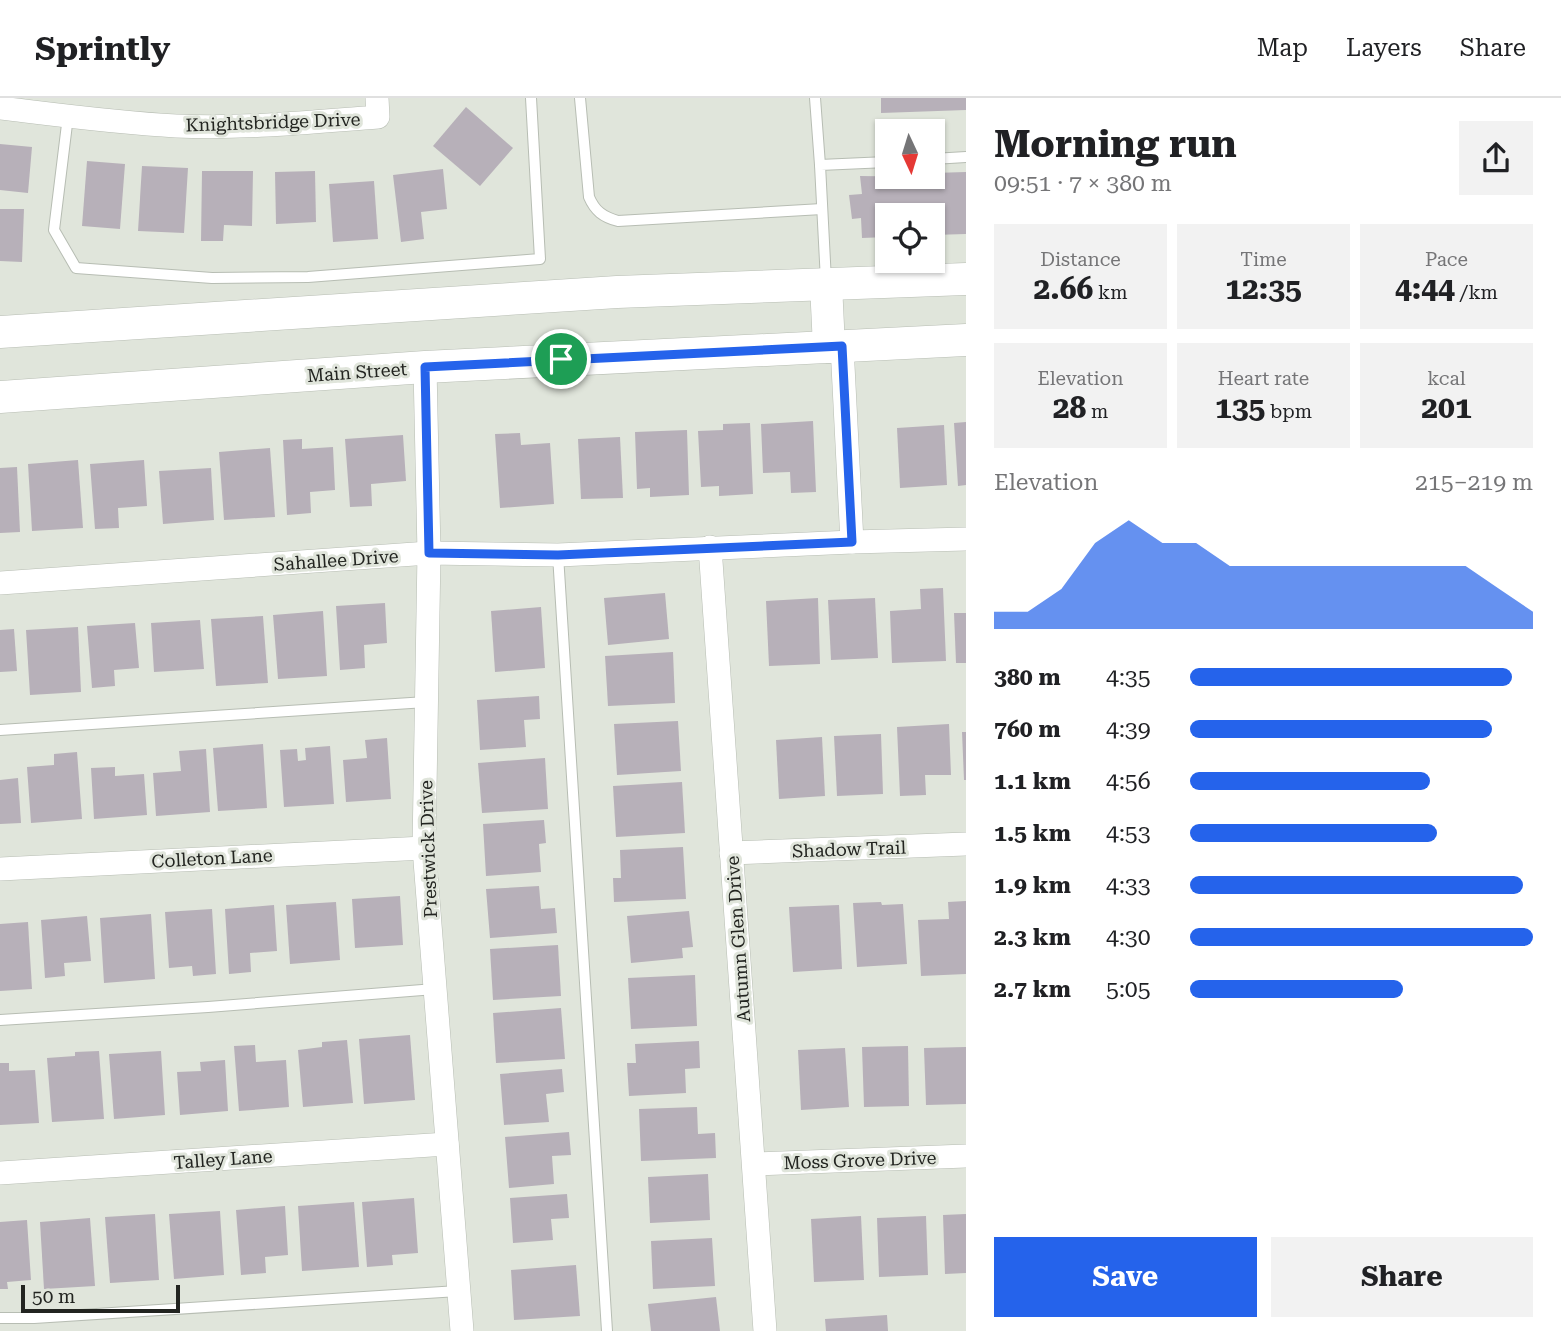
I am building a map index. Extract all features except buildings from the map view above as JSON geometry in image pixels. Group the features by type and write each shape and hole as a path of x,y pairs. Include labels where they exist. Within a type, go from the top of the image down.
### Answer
{"main road":[{"path":"0,332 617,292 966,279"},
{"path":"826,284 836,347"},
{"name":"Main Street","path":"0,397 425,367 966,340"}],"street":[{"name":"Knightsbridge Drive","path":"0,108 176,126 246,126 378,108"},
{"path":"836,347 852,542"},
{"name":"Prestwick Drive","path":"425,367 429,553 424,848 461,1331"},
{"name":"Sahallee Drive","path":"0,583 429,553 558,555 966,539"},
{"name":"Autumn Glen Drive","path":"710,547 765,1331"},
{"name":"Shadow Trail","path":"732,853 966,844"},
{"name":"Colleton Lane","path":"0,869 424,848"},
{"name":"Talley Lane","path":"0,1173 447,1144"},
{"name":"Moss Grove Drive","path":"754,1164 966,1156"}],"lane":[{"path":"68,116 54,230 76,268 212,278 308,276 540,258 531,98"},
{"path":"580,98 589,197 594,209 607,218 618,221 822,209"},
{"path":"815,98 826,284"},
{"path":"945,158 966,157"},
{"path":"820,165 875,163"},
{"path":"558,555 607,1331"},
{"path":"0,730 426,702"},
{"path":"0,1020 435,989"},
{"path":"0,1318 458,1291"}],"route":[{"path":"842,346 852,542 558,555 429,553 425,367 561,359 842,346"}]}
